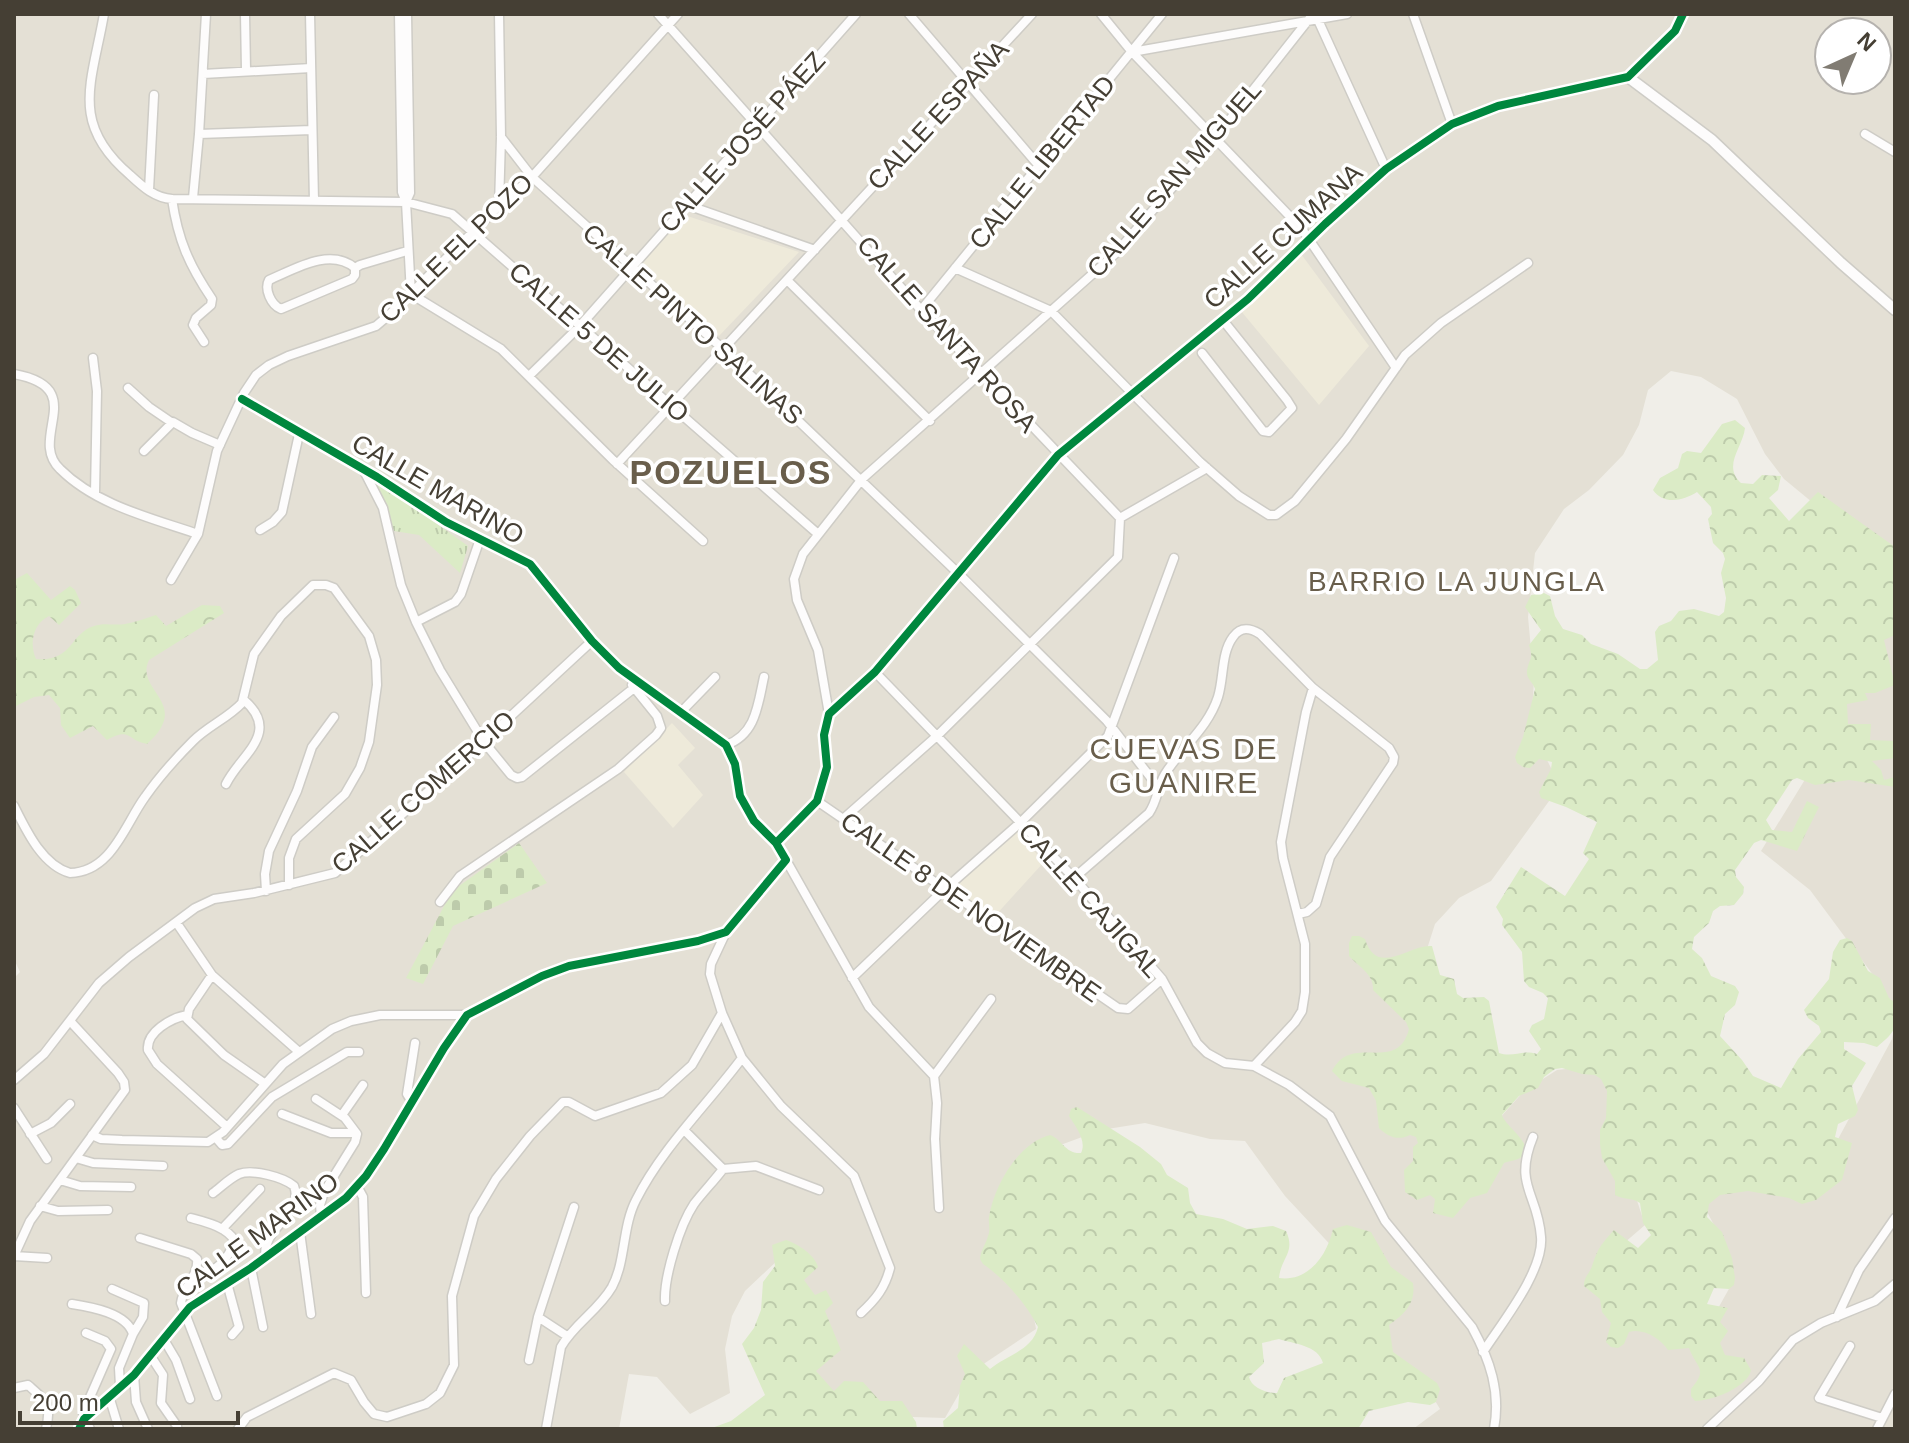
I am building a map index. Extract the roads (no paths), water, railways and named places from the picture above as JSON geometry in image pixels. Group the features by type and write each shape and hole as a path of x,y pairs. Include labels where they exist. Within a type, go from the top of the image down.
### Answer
{"street":[{"path":"104,14 89,99 90,122 101,146 124,170 159,198 172,199 177,234 193,272 212,299 211,305 196,318 193,325 204,342"},
{"path":"193,198 206,14"},
{"path":"245,14 246,70"},
{"path":"310,14 314,201"},
{"path":"399,14 404,104"},
{"path":"407,14 402,192 406,202 411,294 501,349 617,464 703,541"},
{"path":"499,14 499,206"},
{"name":"CALLE SANTA ROSA","path":"658,14 921,310 1120,518"},
{"name":"CALLE EL POZO","path":"171,580 198,534 220,445 256,375 269,365 376,326 532,177 678,14"},
{"name":"CALLE JOSÉ PÁEZ","path":"529,376 579,327 856,14"},
{"path":"909,14 1039,166"},
{"name":"CALLE ESPAÑA","path":"617,464 1032,14"},
{"path":"1101,14 1132,52 1302,229 1396,368"},
{"name":"CALLE LIBERTAD","path":"921,310 1162,14"},
{"path":"1132,52 1347,14"},
{"path":"1413,14 1452,124"},
{"path":"1683,14 1675,31 1628,77 1712,140 1895,310"},
{"path":"1313,19 1386,169"},
{"name":"CALLE SAN MIGUEL","path":"817,801 827,767 824,735 829,714 818,650 797,600 794,579 803,554 862,479 1115,254 1313,19"},
{"path":"203,74 311,68"},
{"name":"CALLE CUMANA","path":"958,573 1058,455 1248,299 1386,169 1452,124 1498,106 1628,77"},
{"path":"149,190 154,95"},
{"path":"199,134 312,130"},
{"path":"1865,134 1895,152"},
{"name":"CALLE PINTO SALINAS","path":"501,137 532,177 862,479 1031,645 1111,726 1158,787"},
{"name":"CALLE 5 DE JULIO","path":"172,199 406,202 452,214 818,534"},
{"path":"687,205 815,250"},
{"path":"355,268 371,260 407,251"},
{"path":"324,259 347,261 355,268 352,279 281,309 273,303 267,290 269,280 324,259"},
{"path":"955,268 1051,311 1207,468 1262,513 1276,515 1295,501 1346,439 1405,355 1441,323 1528,263"},
{"path":"787,280 930,421"},
{"path":"1202,353 1263,431 1269,432 1290,413 1292,408 1287,400 1222,319"},
{"path":"93,358 97,391 95,493"},
{"path":"14,374 37,379 51,393 54,402 51,452 60,470 108,503 198,534"},
{"path":"128,388 171,422 220,445"},
{"name":"CALLE MARINO","path":"242,399 363,469 446,522 530,564 592,641 619,668 726,745"},
{"path":"144,451 163,435 171,422"},
{"path":"260,530 282,512 299,434"},
{"path":"843,819 938,735 1118,557 1120,518 1207,468"},
{"path":"363,469 383,508 401,585 416,622 440,670 484,742 511,775 522,777 634,688"},
{"path":"416,622 455,602 461,594 480,539"},
{"path":"852,978 1021,822 1108,736 1174,558"},
{"path":"829,714 875,672 958,573"},
{"path":"14,806 23,825 53,864 70,873 87,869 98,862 122,838 145,797 194,739 244,700 254,654 281,616 313,585 326,585 334,588 369,636 376,660 377,685 369,742 360,768 345,794 296,839 289,858 289,885"},
{"path":"1074,878 1149,813 1158,801 1158,787 1166,772 1207,722 1218,698 1228,647 1239,631 1251,629 1260,634 1313,688 1389,748 1394,757 1357,821 1330,857 1316,904 1307,912 1298,914"},
{"name":"CALLE COMERCIO","path":"14,1080 44,1054 99,983 195,908 214,899 266,891 335,873 484,742 592,641"},
{"path":"440,902 460,876 618,769 656,735 661,722 619,668"},
{"name":"CALLE CAJIGAL","path":"875,672 1074,878 1162,979 1197,1043 1207,1053 1225,1063 1254,1066 1289,1085 1335,1123 1359,1176 1385,1221 1472,1327 1495,1377 1497,1408 1494,1429"},
{"path":"681,712 715,677"},
{"path":"764,677 751,726 737,742 726,745 735,764 740,796 754,821 776,843 869,1007 934,1076"},
{"path":"1254,1066 1302,1011 1305,944 1281,842 1313,688"},
{"path":"226,784 252,749 259,732 257,715 244,700"},
{"path":"266,891 269,851 297,791 312,747 334,717"},
{"path":"776,843 817,801"},
{"name":"CALLE 8 DE NOVIEMBRE","path":"817,801 1118,1008 1128,1009 1162,979"},
{"path":"786,860 726,932 710,968 722,1013 742,1058 781,1106 854,1176 861,1189 890,1268 886,1284 861,1313"},
{"path":"176,922 212,975 298,1051"},
{"path":"92,1135 101,1139 201,1143 216,1138 264,1083 298,1051 332,1029 370,1016 467,1015 542,976 569,966 698,941 726,932"},
{"path":"212,975 187,1015 163,1026 149,1040 148,1050 166,1072 227,1127"},
{"path":"939,1208 934,1076 991,999"},
{"path":"238,1429 247,1417 334,1373 351,1380 374,1414 387,1417 426,1404 440,1393 454,1365 454,1283 474,1216 496,1179 530,1136 563,1102 569,1102 595,1116 661,1093 692,1065 722,1013"},
{"path":"187,1015 211,1044 264,1083"},
{"name":"CALLE MARINO","path":"79,1429 84,1419 134,1375 184,1313 266,1258 357,1186 384,1149 467,1015"},
{"path":"47,1258 14,1256 24,1231 40,1206 124,1093 125,1084 70,1021"},
{"path":"412,1102 407,1094 415,1043"},
{"path":"216,1138 222,1145 228,1144 279,1092 347,1052 359,1052"},
{"path":"546,1429 561,1347 567,1336 603,1301 612,1286 634,1202 653,1170 742,1058"},
{"path":"342,1115 363,1085"},
{"path":"316,1099 342,1115 356,1133 355,1142 322,1197 321,1217"},
{"path":"30,1134 51,1123 70,1104"},
{"path":"14,1108 47,1159"},
{"path":"282,1114 331,1133 356,1133"},
{"path":"685,1131 723,1169"},
{"path":"1483,1352 1531,1276 1540,1248 1542,1239 1525,1181 1524,1159 1533,1137"},
{"path":"76,1158 93,1163 163,1166"},
{"path":"665,1301 666,1272 683,1225 694,1205 723,1169 756,1166 819,1190"},
{"path":"213,1193 234,1177 246,1173 272,1177 294,1186 297,1191 295,1201 266,1243 266,1258"},
{"path":"60,1180 80,1186 131,1187"},
{"path":"357,1186 363,1197 366,1293"},
{"path":"222,1229 260,1189"},
{"path":"40,1206 58,1211 108,1210"},
{"path":"529,1360 538,1317 574,1207"},
{"path":"191,1218 222,1229 233,1236 235,1244 214,1270 206,1273 196,1271"},
{"path":"1837,1317 1859,1270 1895,1218"},
{"path":"300,1232 311,1314"},
{"path":"140,1238 194,1255 196,1271 182,1296 184,1313 217,1396"},
{"path":"251,1268 263,1327"},
{"path":"227,1283 239,1327 232,1335"},
{"path":"1707,1429 1759,1381 1793,1340 1875,1301 1895,1284"},
{"path":"112,1289 144,1303 143,1317 119,1368 120,1386"},
{"path":"72,1304 102,1311 127,1323 133,1334"},
{"path":"538,1317 567,1336"},
{"path":"86,1333 105,1341 111,1349 83,1413 90,1429"},
{"path":"163,1338 176,1360 190,1399"},
{"path":"1850,1346 1819,1398 1882,1418"},
{"path":"150,1355 163,1375 161,1403 177,1426"},
{"path":"134,1375 136,1402 148,1429"},
{"path":"14,1388 28,1385 46,1403 49,1414 46,1429"},
{"path":"1877,1429 1895,1394"},
{"path":"109,1396 119,1429"}],"district":[{"name":"POZUELOS","path":"731,472"},
{"name":"BARRIO LA JUNGLA","path":"1457,581"},
{"name":"CUEVAS DE GUANIRE","path":"1184,765"}]}
